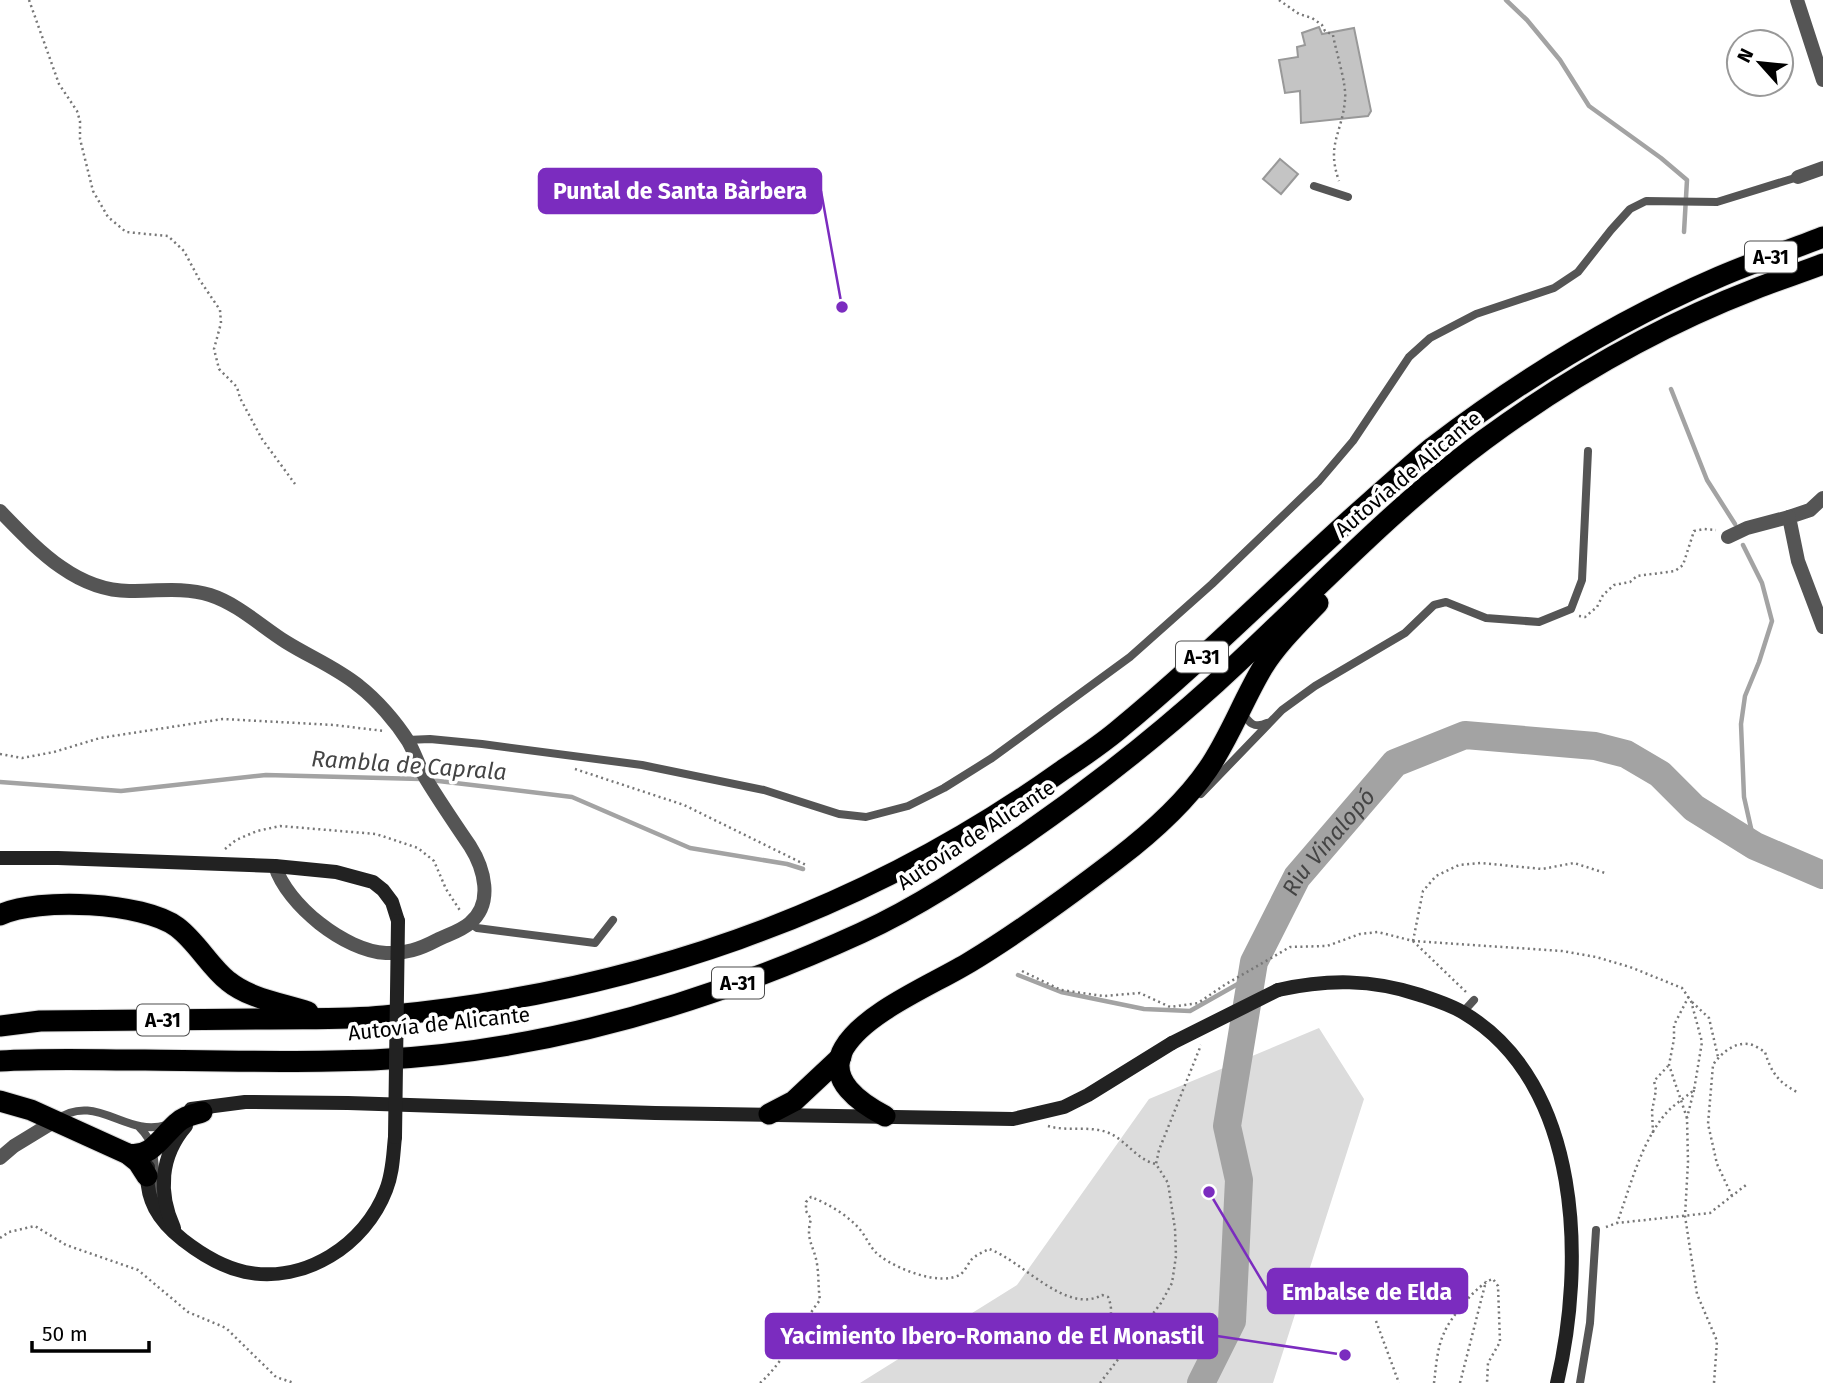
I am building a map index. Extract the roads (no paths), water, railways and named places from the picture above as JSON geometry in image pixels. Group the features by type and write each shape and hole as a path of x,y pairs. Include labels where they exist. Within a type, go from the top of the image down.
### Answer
{"highway":[{"name":"Autovía de Alicante","path":"0,1026 40,1021 380,1017 514,1000 645,970 750,936 897,873 942,849 1017,802 1115,733 1429,450 1506,394 1632,319 1719,277 1823,237"},
{"name":"Autovía de Alicante","path":"0,1061 376,1059 496,1047 660,1010 770,972 865,931 928,898 1074,800 1216,683 1411,499 1484,440 1569,382 1638,344 1752,290 1823,264"},
{"path":"769,1114 794,1101 841,1057 850,1039 875,1017 1000,943 1119,858 1167,817 1206,771 1265,665 1325,596 1345,559"},
{"path":"0,915 30,906 73,904 145,911 175,926 200,948 227,981 255,996 326,1018"},
{"path":"841,1057 843,1081 849,1091 865,1106 885,1116"},
{"path":"0,1101 55,1121 128,1154 141,1155 153,1148 183,1118 210,1109"},
{"path":"128,1154 147,1175"}],"main road":[{"path":"0,858 205,863 336,872 373,882 392,902 398,921 395,1137 390,1175 375,1213 352,1241 336,1253 318,1263 281,1273 247,1272 213,1260 177,1236 152,1204 147,1175 153,1148 166,1125 184,1111 245,1102 418,1104 655,1113 1013,1119 1065,1107 1172,1043 1278,990 1334,981 1369,982 1405,990 1463,1012 1503,1044 1537,1092 1551,1126 1563,1170 1573,1234 1568,1321 1557,1383"},
{"path":"177,1236 165,1206 163,1177 172,1147 188,1124 210,1109"}],"street":[{"path":"1797,0 1823,80"},
{"path":"1798,177 1823,168"},
{"path":"1728,537 1747,528 1810,510 1823,498"},
{"path":"0,511 26,538 70,574 87,583 103,589 195,593 224,601 358,685 377,702 404,736 425,777 477,858 484,877 485,891 480,909 470,923 408,953 384,953 360,948 321,925 279,880 275,866"},
{"path":"1789,517 1798,561 1823,627"},
{"path":"0,1158 55,1121"}],"lane":[{"path":"404,736 642,765 764,790 839,814 866,817 908,806 944,788 992,758 1130,657 1161,630 1319,481 1353,441 1409,358 1430,338 1476,314 1554,288 1578,272 1630,209 1646,201 1717,202 1798,177"},
{"path":"1314,186 1348,197"},
{"path":"1167,817 1179,813 1193,802 1282,710 1315,686 1405,633 1434,605 1446,602 1486,618 1539,622 1571,609 1582,580 1588,452"},
{"path":"1241,711 1257,727 1270,722"},
{"path":"470,923 477,928 595,943 613,920"},
{"path":"1463,1012 1474,1000"},
{"path":"55,1121 67,1112 85,1110 102,1112 140,1128 166,1125"},
{"path":"140,1128 153,1148 158,1195 165,1206"},
{"path":"1580,1383 1590,1323 1597,1249 1596,1230"}],"waterway":[{"path":"1506,0 1527,20 1560,60 1589,106 1687,180 1684,232"},
{"path":"1671,389 1707,480 1735,524"},
{"path":"1743,545 1762,583 1772,621 1745,696 1741,724 1744,797 1755,846"},
{"name":"Riu Vinalopó","path":"1201,1383 1232,1321 1239,1180 1227,1126 1254,962 1297,877 1395,763 1465,735 1595,746 1626,754 1660,774 1694,808 1755,846 1823,875"},
{"name":"Rambla de Caprala","path":"0,782 121,791 266,775 421,779"},
{"name":"Rambla de Caprala","path":"430,780 572,797 690,848 803,869"},
{"name":"Rambla de Caprala","path":"1018,975 1061,992 1144,1009 1190,1011 1252,976"}],"place":[{"name":"Puntal de Santa Bàrbera","path":"842,307"},
{"name":"Embalse de Elda","path":"1209,1192"},
{"name":"Yacimiento Ibero-Romano de El Monastil","path":"1345,1355"}]}
